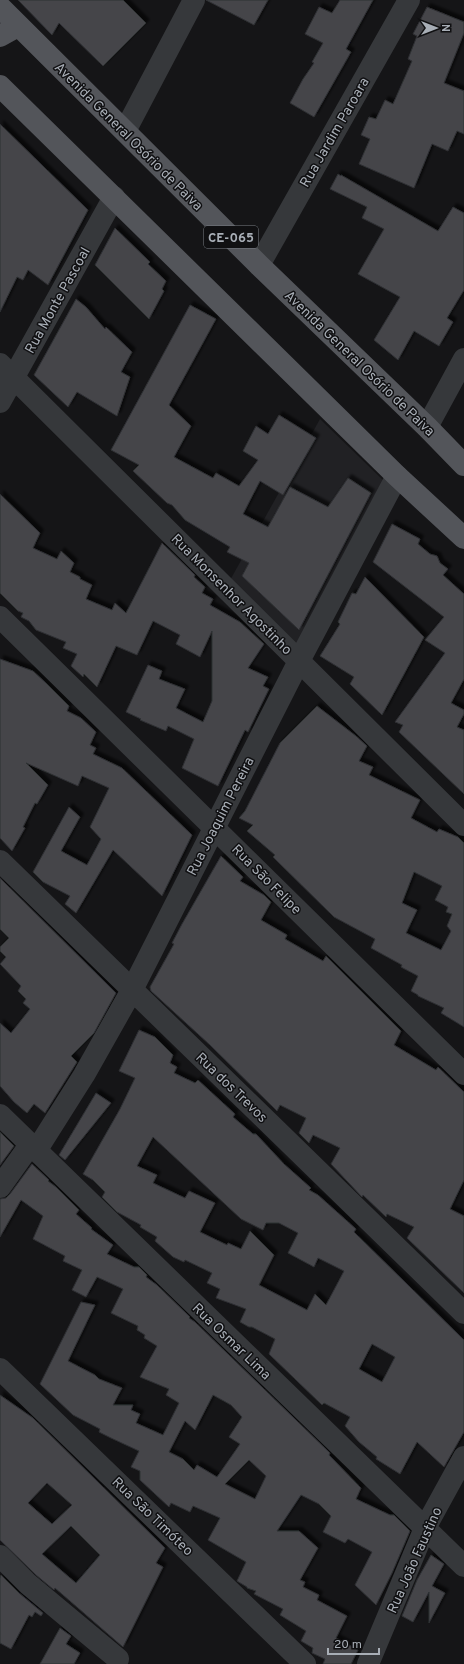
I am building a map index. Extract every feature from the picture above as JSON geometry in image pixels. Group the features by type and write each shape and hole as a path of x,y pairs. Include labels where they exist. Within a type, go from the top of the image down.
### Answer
{"main road":[{"name":"Avenida General Osório de Paiva","path":"0,8 9,31 124,130 259,265 427,426 464,465"},
{"path":"0,86 397,476 464,538"}],"street":[{"path":"124,130 194,0"},
{"name":"Rua Jardim Paroara","path":"259,265 409,0"},
{"name":"Rua Monte Pascoal","path":"0,402 7,371 114,197"},
{"path":"427,426 464,359"},
{"name":"Rua Monsenhor Agostinho","path":"7,371 464,825"},
{"name":"Rua Joaquim Pereira","path":"0,1187 33,1148 84,1075 132,990 299,661 397,476"},
{"name":"Rua São Felipe","path":"0,617 464,1074"},
{"name":"Rua dos Trevos","path":"0,861 464,1313"},
{"name":"Rua Osmar Lima","path":"0,1115 464,1566"},
{"name":"Rua São Timóteo","path":"0,1369 305,1664"},
{"name":"Rua João Faustino","path":"368,1664 425,1528 464,1457"},
{"path":"0,1556 28,1584 118,1659"}],"shaded area":[{"path":"320,419 385,482 297,647 229,582"}],"building":[{"path":"18,0 123,0 146,23 103,66 59,23 52,35"},
{"path":"206,0 268,0 254,25"},
{"path":"340,0 373,0 346,49 351,52 314,117 290,103 303,79 314,63 312,62 323,43 305,34 319,7 332,13"},
{"path":"427,7 464,22 464,33 444,83 464,91 464,134 457,131 448,151 432,144 414,188 359,164 370,139 361,135 369,117 376,119 385,100 393,104 412,61 408,59 417,36 413,34"},
{"path":"0,124 88,210 48,285 28,270 23,280 17,277 0,312"},
{"path":"338,174 438,231 453,207 464,213 464,290 447,318 453,322 439,346 414,331 398,360 374,340 400,297 358,274 384,229 362,218 367,207 330,189"},
{"path":"115,228 150,262 148,264 166,281 162,289 164,291 149,319 95,265"},
{"path":"76,299 86,307 105,329 106,327 132,352 121,372 130,377 117,416 77,392 68,407 34,375"},
{"path":"190,305 216,319 169,405 191,426 174,457 213,478 216,473 239,486 258,460 243,451 256,426 268,434 279,415 316,438 283,495 260,481 243,514 268,527 290,487 328,507 348,478 371,493 299,630 242,576 249,563 227,552 230,547 185,520 172,505 167,503 133,471 139,465 111,450"},
{"path":"0,494 40,533 33,548 57,559 61,551 74,563 70,572 92,585 86,599 112,610 115,603 126,613 162,543 195,575 194,577 205,587 202,593 213,599 210,605 240,622 264,644 248,668 268,677 263,686 269,689 248,732 245,730 218,786 182,768 194,739 168,726 166,731 140,720 141,719 126,712 148,665 162,671 159,679 185,689 176,708 203,722 212,701 212,631 200,657 176,644 180,635 153,621 137,655 116,646 97,687 84,674 83,677 71,666 77,654 63,648 66,642 36,630 29,621 21,617 23,613 18,611 0,593"},
{"path":"392,524 420,539 418,544 430,554 437,556 440,563 448,569 443,575 464,594 464,679 451,703 464,710 464,714 457,727 464,730 464,794 399,732 403,725 395,722 445,653 425,640 444,617 373,562"},
{"path":"365,577 424,637 382,715 350,684 354,677 320,656 340,624 338,622 352,593 356,594"},
{"path":"0,659 33,671 69,706 67,711 81,718 96,732 90,745 96,748 93,754 122,768 192,835 162,896 113,850 76,913 65,904 70,896 43,882 33,872 69,807 80,817 61,851 87,865 101,839 90,827 109,788 82,776 78,786 26,763 48,785 37,804 35,803 23,827 25,828 12,851 0,838"},
{"path":"317,706 367,746 359,761 373,767 369,775 420,800 411,818 437,832 439,829 458,837 464,843 464,1027 441,1013 444,1008 418,996 411,991 418,976 401,967 402,965 371,948 375,939 334,917 273,857 275,855 247,831 253,825 239,818 245,811 280,743","holes":["414,872 442,886 435,900 448,907 446,912 452,914 447,926 451,931 441,950 406,933 417,910 402,903"]},
{"path":"221,856 243,877 240,881 264,895 271,902 261,920 287,935 285,939 323,961 326,956 401,1031 394,1045 436,1070 438,1067 464,1092 464,1180 450,1209 464,1216 464,1293 407,1238 414,1227 387,1214 386,1217 363,1195 362,1197 331,1164 340,1148 313,1135 309,1143 299,1133 306,1118 280,1105 277,1111 210,1045 151,991 150,987 174,944 172,943"},
{"path":"0,878 116,993 94,1033 71,1056 77,1062 45,1113 34,1104 27,1113 14,1102 0,1086 0,1023 11,1033 30,1009 23,1003 26,999 18,991 21,986 0,964 6,957 0,951 0,947 9,938 0,929"},
{"path":"139,1030 155,1037 173,1055 170,1063 177,1067 174,1073 195,1083 198,1080 235,1114 233,1117 253,1134 256,1134 284,1164 311,1188 309,1190 318,1195 356,1229 354,1232 464,1340 464,1432 444,1467 417,1442 400,1474 376,1459 377,1457 359,1442 345,1426 350,1417 324,1403 322,1405 269,1354 275,1339 240,1322 246,1309 216,1298 220,1289 207,1283 212,1273 185,1260 184,1262 173,1257 155,1241 157,1237 140,1227 141,1225 117,1212 102,1197 105,1192 93,1180 83,1174 120,1109 135,1078 119,1071","holes":["153,1137 241,1219 263,1230 266,1223 279,1223 298,1233 288,1253 314,1267 318,1258 344,1271 326,1305 315,1294 307,1310 259,1285 274,1255 250,1231 241,1249 228,1243 227,1245 200,1232 215,1203 189,1191 185,1198 153,1183 157,1175 137,1166","372,1344 395,1357 382,1382 359,1369"]},
{"path":"96,1093 111,1103 65,1160 59,1155"},
{"path":"0,1132 14,1146 0,1165"},
{"path":"32,1164 79,1210 76,1214 92,1228 91,1229 113,1245 107,1254 134,1267 139,1267 147,1275 146,1277 157,1285 190,1317 189,1318 195,1322 330,1453 329,1455 361,1488 356,1499 390,1515 394,1515 410,1531 376,1605 355,1585 372,1552 348,1539 345,1543 323,1532 331,1516 319,1504 301,1495 277,1531 299,1531 318,1548 300,1580 305,1582 303,1587 319,1595 317,1600 347,1616 336,1638 358,1650 351,1664 323,1664 325,1659 312,1653 313,1648 301,1641 306,1631 280,1615 283,1609 254,1594 256,1591 247,1588 237,1581 246,1562 208,1540 220,1518 193,1506 190,1512 171,1503 169,1507 140,1480 140,1471 131,1467 139,1451 99,1432 100,1429 73,1415 40,1384 81,1302 95,1305 68,1361 95,1375 99,1379 122,1388 113,1405 133,1405 131,1410 140,1414 136,1423 163,1435 179,1403 166,1395 169,1389 140,1377 157,1346 144,1338 145,1335 137,1330 138,1326 111,1313 123,1289 97,1277 86,1297 72,1290 82,1270 63,1261 65,1256 33,1239 43,1216 21,1200 0,1237 0,1199 6,1198","holes":["213,1395 231,1405 242,1417 229,1437 240,1444 217,1477 197,1465 194,1470 183,1459 169,1452 185,1421 195,1430","249,1460 266,1476 255,1499 225,1484"]},
{"path":"0,1395 33,1418 165,1548 156,1563 163,1567 123,1647 55,1588 54,1590 36,1575 0,1540","holes":["47,1483 72,1505 52,1524 28,1503","71,1526 100,1555 76,1583 42,1554"]},
{"path":"431,1555 444,1564 432,1586 445,1593 429,1623 429,1592 413,1622 402,1616 417,1580"},
{"path":"1,1575 19,1593 43,1613 41,1616 35,1612 32,1617 29,1615 11,1649 0,1643"},
{"path":"60,1628 71,1636 66,1644 80,1653 74,1664 40,1664"}]}
